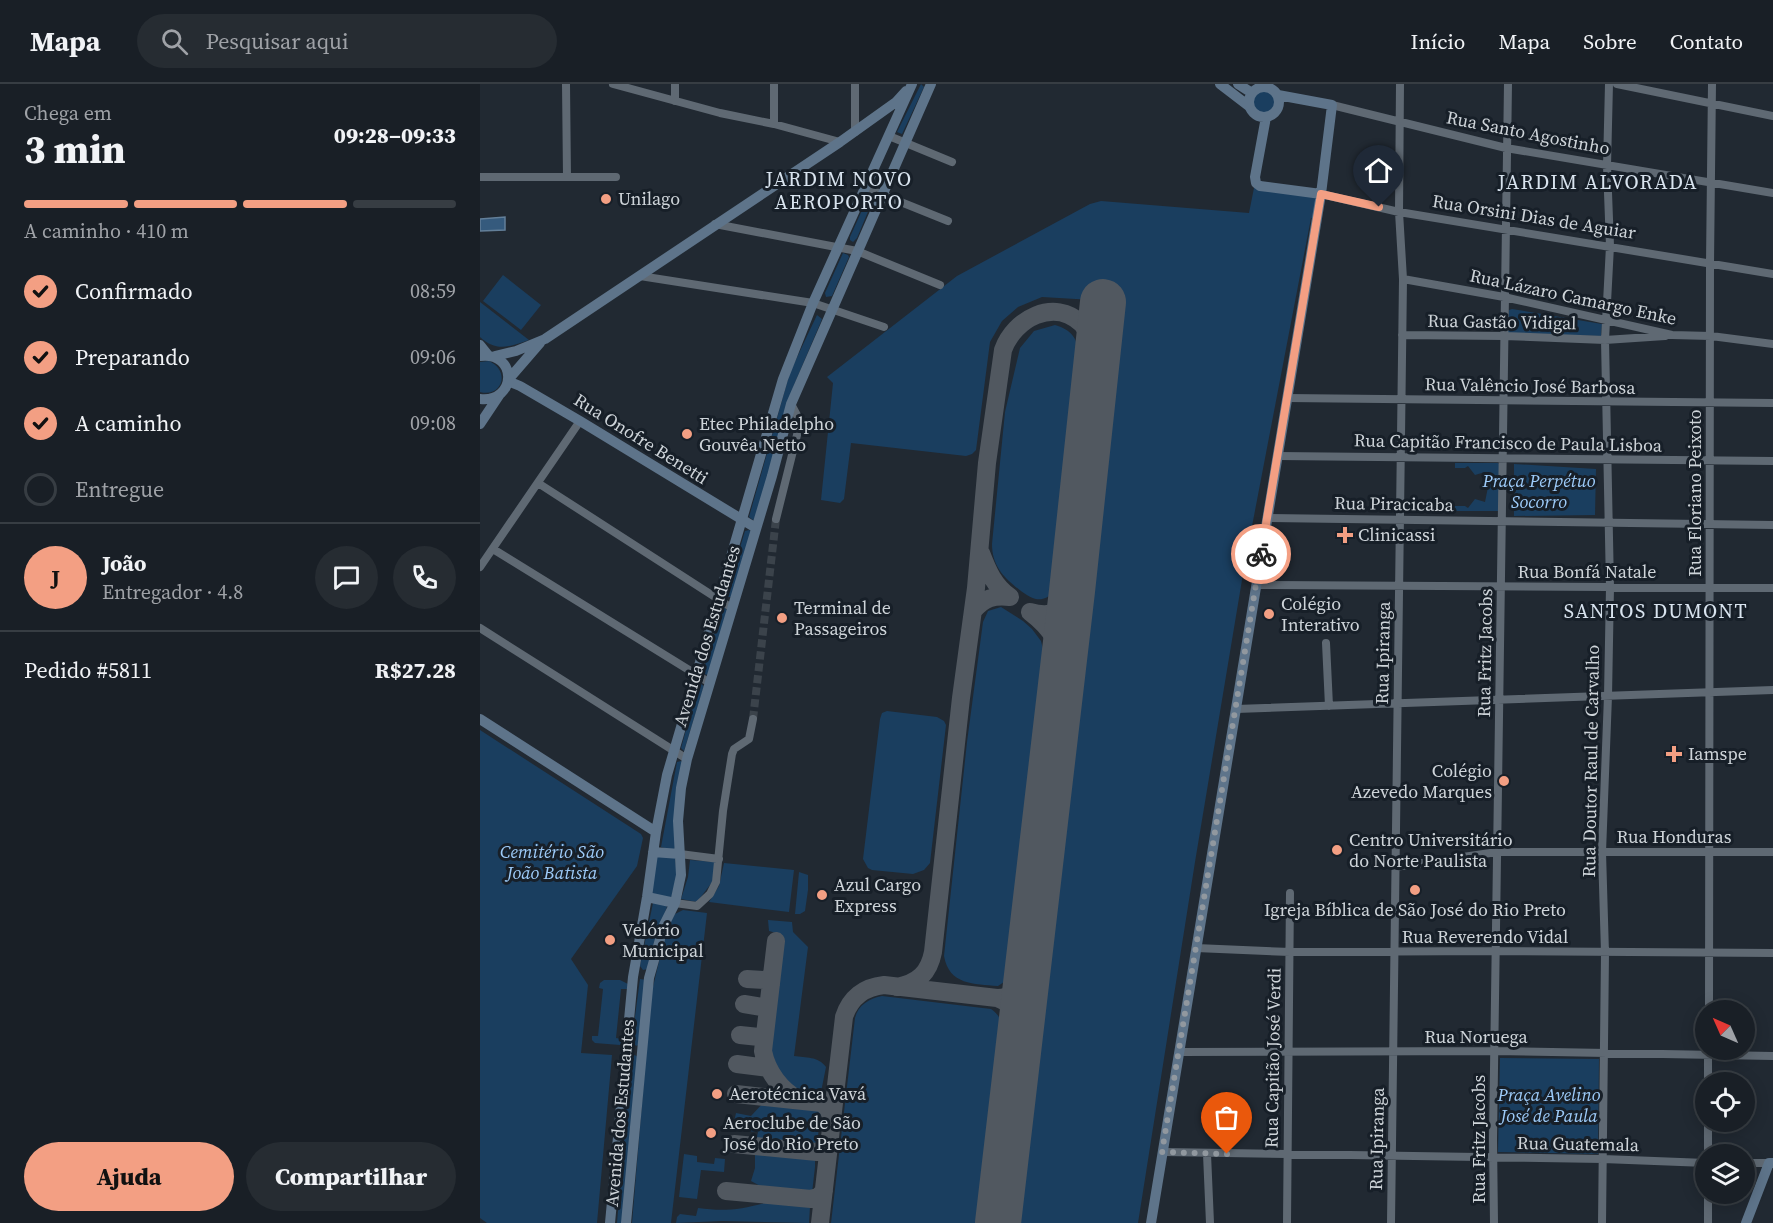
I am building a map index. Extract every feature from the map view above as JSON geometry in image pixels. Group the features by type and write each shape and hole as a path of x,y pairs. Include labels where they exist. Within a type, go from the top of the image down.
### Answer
{"main road":[{"name":"Avenida dos Estudantes","path":"626,1223 649,978 664,925 675,903 681,875 678,821 687,759 791,404 930,84"},
{"path":"1220,84 1250,107 1255,114 1266,117 1272,115 1279,106 1278,90 1261,87 1252,93 1250,107"},
{"path":"1238,84 1252,93"},
{"path":"488,356 516,351 545,339 855,132 896,102 912,85"},
{"name":"Avenida dos Estudantes","path":"610,1223 633,977 666,775 783,379 813,303 912,85"},
{"name":"Rua Santo Agostinho","path":"1278,90 1332,105"},
{"path":"1151,1223 1321,194 1332,105"},
{"path":"872,120 885,115 897,120"},
{"name":"Rua Orsini Dias de Aguiar","path":"1266,117 1255,177 1256,183 1260,186 1321,194"},
{"path":"480,424 508,381 545,339"},
{"path":"480,345 488,356 506,366 508,381"},
{"name":"Rua Onofre Benetti","path":"508,381 580,420 756,528"},
{"path":"480,399 488,399 500,394"},
{"path":"480,719 656,832"},
{"path":"653,852 680,854"},
{"path":"647,897 675,903"},
{"path":"633,977 649,978"},
{"path":"626,1048 643,1050"},
{"path":"1746,1223 1771,1163"}],"street":[{"path":"566,84 567,177"},
{"path":"614,84 840,142"},
{"path":"675,84 675,101"},
{"path":"774,84 774,124"},
{"path":"855,84 855,132"},
{"name":"Rua Ipiranga","path":"1391,1223 1403,279 1399,212 1401,84"},
{"name":"Rua Fritz Jacobs","path":"1494,1223 1494,1051 1508,84"},
{"name":"Rua Doutor Raul de Carvalho","path":"1602,1223 1605,953 1602,852 1610,587 1605,340 1610,246 1607,166 1609,84"},
{"path":"1617,84 1773,116"},
{"name":"Rua Floriano Peixoto","path":"1708,1000 1712,84"},
{"name":"Rua Santo Agostinho","path":"1332,105 1506,148 1773,193"},
{"path":"889,136 952,162"},
{"path":"480,177 616,177"},
{"path":"866,188 948,221"},
{"name":"Rua Orsini Dias de Aguiar","path":"1321,194 1399,212 1773,274"},
{"path":"715,224 857,251 940,285"},
{"path":"640,276 813,303 884,327"},
{"name":"Rua Lázaro Camargo Enke","path":"1403,279 1504,297 1672,335 1711,336 1773,344"},
{"name":"Rua Gastão Vidigal","path":"1402,335 1605,340 1672,335"},
{"name":"Rua Valêncio José Barbosa","path":"1287,398 1773,403"},
{"path":"776,519 799,427 798,415 791,404"},
{"path":"480,567 580,420"},
{"name":"Rua Capitão Francisco de Paula Lisboa","path":"1278,456 1773,461"},
{"path":"538,483 732,608"},
{"name":"Rua Piracicaba","path":"1268,518 1773,525"},
{"path":"493,549 710,683"},
{"name":"Rua Bonfá Natale","path":"1256,585 1773,588"},
{"path":"480,628 687,759"},
{"path":"1326,643 1329,706"},
{"path":"1236,710 1773,690"},
{"path":"675,903 697,906 705,899 716,882 732,754 734,749 749,739 753,719"},
{"name":"Rua Honduras","path":"1395,867 1497,852 1773,852"},
{"path":"680,854 719,859"},
{"name":"Rua Capitão José Verdi","path":"1287,1223 1290,893"},
{"name":"Rua Reverendo Vidal","path":"1196,948 1290,952 1773,953"},
{"name":"Rua Noruega","path":"1179,1052 1695,1052"},
{"name":"Rua Noruega","path":"1755,1055 1773,1056"},
{"name":"Rua Guatemala","path":"1162,1152 1695,1163"},
{"path":"1207,1154 1210,1223"},
{"path":"1755,1163 1771,1163"},
{"path":"1708,1204 1708,1223"}],"green space":[{"path":"921,84 924,87 902,134 897,132"},
{"path":"1264,89 1273,93 1277,102 1273,111 1264,115 1255,111 1251,102 1255,93"},
{"path":"1255,183 1320,195 1316,218 1311,218 1244,568 1138,1223 1017,1223 1065,786 1087,626 1121,304 1117,301 1095,298 1093,300 1042,297 1018,307 1002,321 990,342 976,450 966,456 851,443 844,499 840,503 821,500 833,383 827,377 957,276 1090,204 1101,201 1249,213"},
{"path":"867,199 872,202 857,238 853,242 850,237"},
{"path":"843,253 849,257 832,296 826,297 825,293"},
{"path":"503,275 541,305 521,330 483,301"},
{"path":"480,302 529,340 503,347 486,342 480,337"},
{"path":"1509,310 1602,324 1601,336 1507,334"},
{"path":"817,315 822,319 794,385 756,519 753,520 749,517 790,372"},
{"path":"1055,325 1066,329 1073,335 1079,354 1054,591 1046,598 1038,599 1025,594 1004,576 994,559 992,544 1005,412 1020,348 1034,331"},
{"path":"489,361 500,371 501,382 494,391 480,392 480,362"},
{"path":"1455,463 1498,463 1500,465 1499,511 1454,511 1454,506 1468,508 1475,499 1485,502 1488,487 1485,472 1475,475 1468,466 1455,468"},
{"name":"Praça Perpétuo Socorro","path":"1514,464 1596,469 1595,515 1514,516"},
{"path":"745,531 752,532 731,597 728,597 726,595"},
{"path":"724,607 728,611 709,673 706,675 703,671"},
{"path":"1001,607 1032,629 1041,641 1046,661 1031,770 1009,974 998,986 972,983 957,978 951,973 944,956 967,742 983,622 988,611"},
{"path":"701,684 704,686 684,751 681,748 698,686"},
{"path":"887,711 937,717 946,725 930,863 924,870 913,874 872,870 868,868 863,859 880,719 882,713"},
{"name":"Cemitério São João Batista","path":"480,730 641,834 643,838 637,866 571,959 588,985 581,1053 612,1055 597,1223 487,1223 480,1218"},
{"path":"677,762 683,763 675,848 672,850 661,847"},
{"path":"656,855 675,858 677,874 671,899 652,894"},
{"path":"690,860 716,862 713,881 697,902 681,899 688,877"},
{"path":"724,863 794,870 789,912 709,902 719,886"},
{"path":"799,872 808,875 808,890 805,911 795,914"},
{"path":"653,903 665,904 667,907 654,942 648,969 643,970 640,966"},
{"path":"683,910 707,913 671,1223 632,1223 651,995 667,928 675,914"},
{"path":"768,920 792,922 793,932 808,947 794,1056 816,1059 826,1067 820,1097 799,1093 790,1088 777,1074 769,1055 767,1044 780,934 769,931"},
{"path":"640,979 647,980 637,1046 633,1044 632,1039"},
{"path":"604,980 620,980 628,984 627,989 621,989 616,1038 622,1039 620,1045 595,1043 592,1040 592,1036 598,1036 603,989 599,988 600,983"},
{"path":"882,996 991,1009 1001,1022 1003,1027 982,1223 831,1223 855,1018 865,1003"},
{"path":"631,1055 638,1057 624,1223 617,1223"},
{"name":"Praça Avelino José de Paula","path":"1500,1058 1599,1059 1598,1154 1498,1152"},
{"path":"765,1101 821,1109 817,1145 814,1148 756,1142 758,1132 737,1130 734,1122 736,1113 751,1116"},
{"path":"755,1150 815,1157 812,1193 808,1197 773,1193 751,1181 755,1168"},
{"path":"684,1154 697,1156 697,1162 714,1164 715,1158 725,1159 724,1172 701,1170 697,1199 679,1197"},
{"path":"772,1201 808,1204 810,1207 809,1223 722,1221 676,1223 680,1214 696,1216 698,1208 735,1209"}],"shaded area":[{"path":"505,217 505,230 480,231 480,219"}],"taxiway":[{"path":"897,987 917,980 929,966 933,952 961,698 976,588 987,463 1003,350 1008,339 1025,321 1036,315 1059,312 1071,316 1082,324 1097,354"},
{"path":"973,611 990,598 1010,597 996,583 981,553"},
{"path":"1062,675 1060,655 1055,639 1051,632 1030,612 1038,614 1056,612 1072,591"},
{"path":"776,941 763,1051 776,1080 799,1100"},
{"path":"1020,1028 1014,1009 997,998 1016,992 1026,975"},
{"path":"747,979 766,980 771,985"},
{"path":"820,1223 844,1017 850,1004 864,991 884,985 997,998"},
{"path":"744,1004 762,1007 766,1010"},
{"path":"740,1035 759,1037 763,1041"},
{"path":"737,1064 768,1068"},
{"path":"736,1094 822,1103 831,1116"},
{"path":"734,1144 817,1152 825,1148 830,1141"},
{"path":"726,1191 811,1199 818,1197 824,1191"}],"runway":[{"path":"998,1223 1072,591 1103,302"}],"tunnel":[{"path":"753,719 776,519"}],"way so far":[{"path":"1227,1154 1162,1152 1261,554"}],"place":[{"name":"Unilago","path":"606,199"},
{"name":"Etec Philadelpho Gouvêa Netto","path":"687,434"},
{"name":"Clinicassi","path":"1345,535"},
{"name":"Colégio Interativo","path":"1269,614"},
{"name":"Terminal de Passageiros","path":"782,618"},
{"name":"Iamspe","path":"1674,754"},
{"name":"Colégio Azevedo Marques","path":"1504,781"},
{"name":"Centro Universitário do Norte Paulista","path":"1337,850"},
{"name":"Igreja Bíblica de São José do Rio Preto","path":"1415,890"},
{"name":"Azul Cargo Express","path":"822,895"},
{"name":"Velório Municipal","path":"610,940"},
{"name":"Aerotécnica Vavá","path":"717,1094"},
{"name":"Aeroclube de São José do Rio Preto","path":"711,1133"}],"district":[{"name":"JARDIM ALVORADA","path":"1598,182"},
{"name":"JARDIM NOVO AEROPORTO","path":"839,190"},
{"name":"SANTOS DUMONT","path":"1656,611"}],"route":[{"path":"1261,554 1321,194 1379,207"}]}
